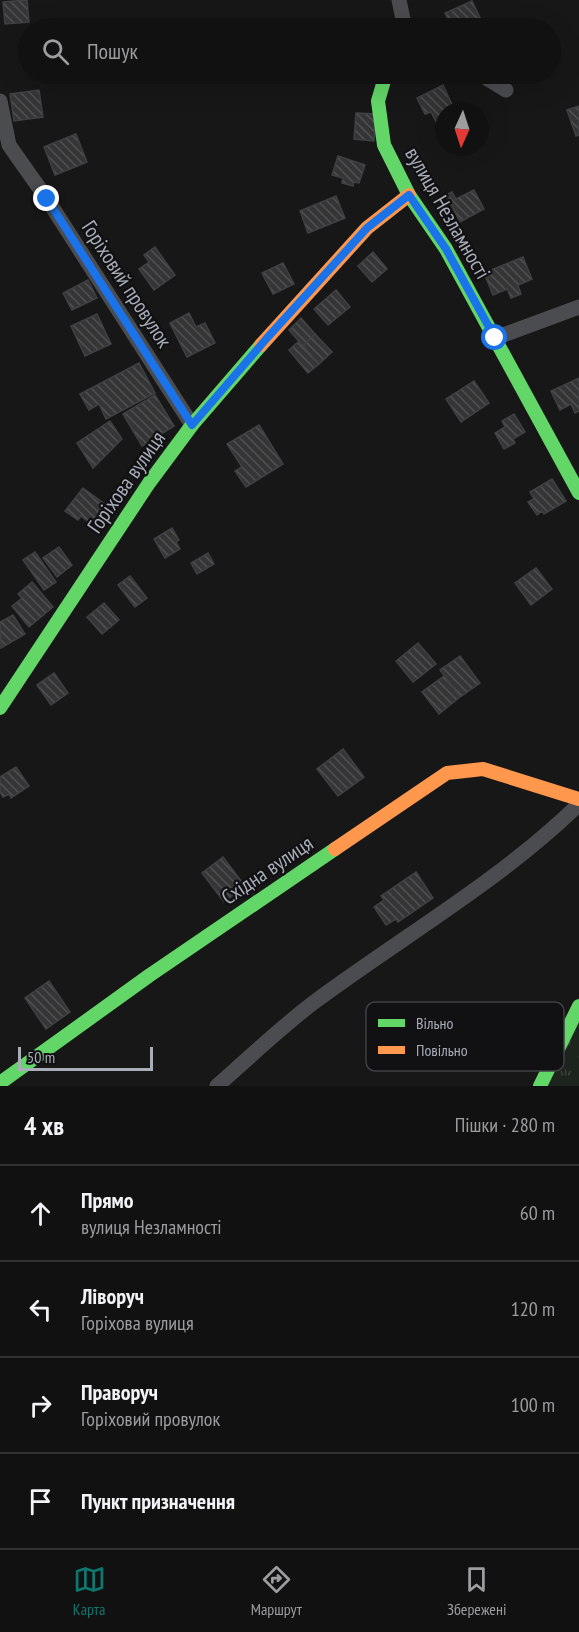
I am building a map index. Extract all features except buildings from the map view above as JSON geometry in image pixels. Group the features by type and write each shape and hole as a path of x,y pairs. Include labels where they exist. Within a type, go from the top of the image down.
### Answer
{"street":[{"path":"399,0 404,18"},
{"name":"вулиця Незламності","path":"383,84 378,101 384,145 409,195 446,249 579,494"},
{"path":"496,84 506,90"},
{"name":"Горіховий провулок","path":"0,101 9,145 47,199 192,425"},
{"name":"Горіхова вулиця","path":"0,708 149,483 192,425 367,228 409,195"},
{"path":"495,338 579,307"},
{"name":"Східна вулиця","path":"0,1083 150,975 447,773 483,769 579,799"},
{"path":"216,1086 315,1001 493,876 547,835 579,804"},
{"path":"564,1038 579,1006"},
{"path":"541,1086 548,1071"}],"green space":[{"path":"579,1006 579,1086 540,1086 547,1071 564,1071 564,1037"}],"traffic: fast":[{"path":"383,84 378,101 384,145 409,195 446,249 579,493"},
{"path":"0,708 149,483 192,425 261,345"},
{"path":"0,1083 150,975 335,849"},
{"path":"564,1037 579,1006"},
{"path":"540,1086 547,1071"}],"traffic: slow":[{"path":"261,345 367,228 409,195"},
{"path":"335,849 447,773 483,769 579,799"}],"route":[{"path":"47,199 192,425 367,228 409,195 446,249 495,338"}]}
